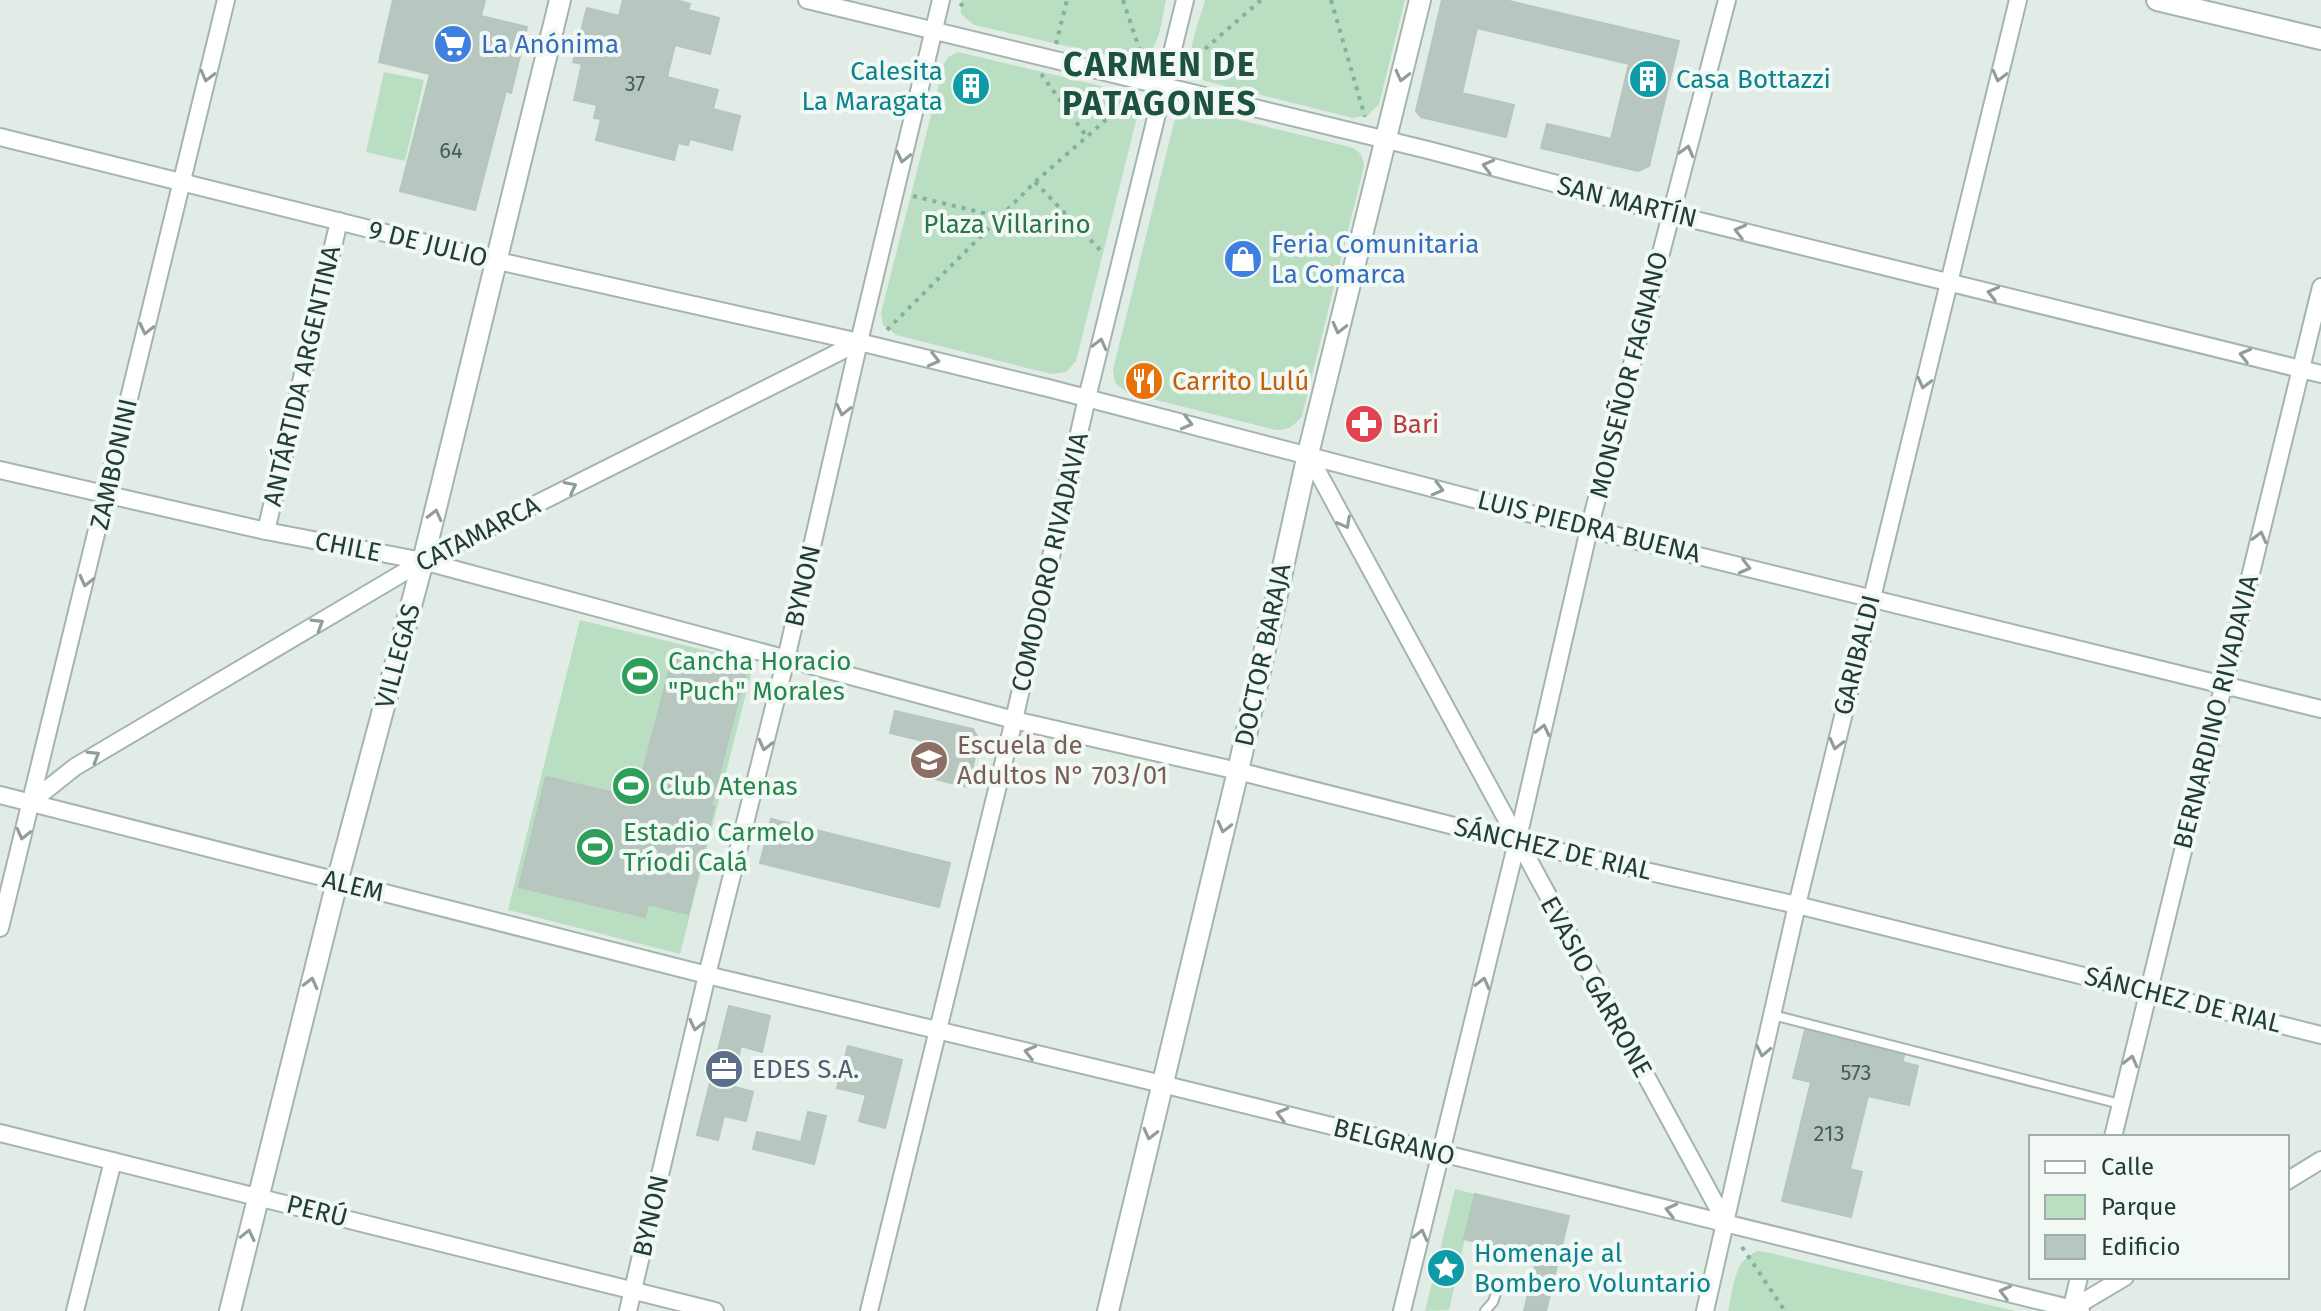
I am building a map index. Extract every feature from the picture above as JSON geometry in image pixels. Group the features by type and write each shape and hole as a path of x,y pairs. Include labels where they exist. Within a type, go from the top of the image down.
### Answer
{"street":[{"name":"ZAMBONINI","path":"0,928 226,0"},
{"name":"VILLEGAS","path":"230,1311 337,882 423,561 560,0"},
{"name":"SAN MARTÍN","path":"807,0 2321,374"},
{"name":"BYNON","path":"628,1311 941,0"},
{"name":"COMODORO RIVADAVIA","path":"869,1311 1014,720 1087,398 1185,0"},
{"name":"DOCTOR BARAJA","path":"1108,1311 1238,771 1308,454 1420,0"},
{"name":"MONSEÑOR FAGNANO","path":"1402,1311 1517,842 1589,529 1727,0"},
{"name":"GARIBALDI","path":"1705,1311 1797,905 2018,0"},
{"path":"2157,0 2321,39"},
{"name":"9 DE JULIO","path":"0,137 498,261 859,342"},
{"name":"ANTÁRTIDA ARGENTINA","path":"266,531 339,221"},
{"name":"BERNARDINO RIVADAVIA","path":"2113,1135 2321,287"},
{"name":"LUIS PIEDRA BUENA","path":"859,342 1308,454 1589,529 2321,709"},
{"name":"CATAMARCA","path":"31,802 75,767 423,561 859,342"},
{"name":"EVASIO GARRONE","path":"1308,454 1726,1223"},
{"name":"CHILE","path":"0,470 266,531 423,561 786,659"},
{"name":"SÁNCHEZ DE RIAL","path":"786,659 1014,720 1238,771 1517,842 1797,905 2321,1035"},
{"name":"ALEM","path":"0,795 707,975"},
{"name":"BELGRANO","path":"707,975 1162,1084 2074,1310"},
{"name":"PERÚ","path":"0,1133 715,1311"},
{"path":"2289,1180 2321,1160"},
{"path":"75,1311 113,1161"},
{"path":"2074,1310 2079,1279"},
{"path":"2074,1310 2122,1279"}],"lane":[{"path":"1771,1015 2120,1104"},
{"path":"1485,1311 1493,1302 1498,1287"}],"path":[{"path":"960,6 967,0"},
{"path":"1056,45 1067,0"},
{"path":"1123,0 1143,60"},
{"path":"1190,62 1261,0"},
{"path":"1331,0 1365,117"},
{"path":"1038,70 1087,137"},
{"path":"887,330 1035,182 1133,96"},
{"path":"1035,182 1103,253"},
{"path":"911,196 1000,217"},
{"path":"1726,1223 1785,1311"}],"green space":[{"path":"961,0 1166,0 1155,45 1136,62 974,25 961,14"},
{"path":"1205,0 1405,0 1379,104 1368,115 1353,118 1205,81 1192,66 1191,56"},
{"name":"Plaza Villarino","path":"958,52 1126,92 1138,103 1076,361 1066,372 1051,374 896,335 883,325 881,313 944,64 948,57"},
{"path":"384,72 424,80 405,161 366,152"},
{"name":"Plaza Villarino","path":"1188,110 1346,146 1357,150 1362,158 1364,166 1302,416 1287,428 1276,430 1128,393 1115,383 1113,370 1174,122 1178,115"},
{"name":"Club Atenas","path":"580,620 754,662 680,954 508,910"},
{"path":"1455,1189 1475,1194 1449,1310 1425,1311"},
{"path":"1758,1251 2015,1311 1728,1311 1739,1268"}],"building":[{"path":"393,0 485,0 481,16 527,27 511,93 506,91 475,210 400,191 430,74 379,62"},
{"path":"623,0 676,0 690,4 688,10 719,18 710,54 675,45 667,77 718,90 713,109 740,116 732,150 690,139 688,145 678,143 674,160 596,140 601,119 594,118 597,105 574,100 582,64 573,62 587,8 619,16"},
{"name":"Casa Bottazzi","path":"1442,0 1505,0 1679,41 1649,166 1638,171 1541,148 1547,124 1611,139 1629,64 1477,28 1462,93 1514,105 1506,137 1421,117 1416,111"},
{"name":"Calesita La Maragata","path":"971,74 980,78 984,87 980,96 971,100 962,96 958,87 962,78"},
{"path":"674,652 746,670 711,806 714,807 688,914 648,904 645,917 519,887 546,777 636,798"},
{"name":"Escuela de Adultos N° 703/01","path":"895,711 973,729 979,740 968,787 927,777 936,744 890,733"},
{"path":"771,819 950,863 939,907 760,863"},
{"name":"EDES S.A.","path":"729,1006 770,1016 762,1052 741,1046 731,1086 753,1092 746,1121 724,1116 718,1140 697,1135"},
{"path":"1805,1030 1904,1056 1902,1062 1918,1066 1909,1105 1868,1096 1850,1169 1862,1172 1851,1217 1782,1201 1811,1082 1793,1078"},
{"name":"EDES S.A.","path":"848,1046 902,1060 885,1128 859,1121 866,1095 837,1088"},
{"name":"EDES S.A.","path":"808,1112 826,1116 814,1164 753,1149 757,1132 801,1142"},
{"path":"1475,1194 1569,1216 1546,1311 1524,1311 1537,1256 1464,1239"}],"place":[{"name":"La Anónima","path":"453,44"},
{"name":"Casa Bottazzi","path":"1648,79"},
{"name":"Calesita La Maragata","path":"971,86"},
{"name":"Feria Comunitaria La Comarca","path":"1243,259"},
{"name":"Carrito Lulú","path":"1144,381"},
{"name":"Bari","path":"1364,424"},
{"name":"Cancha Horacio \"Puch\" Morales","path":"640,676"},
{"name":"Escuela de Adultos N° 703/01","path":"929,760"},
{"name":"Club Atenas","path":"631,786"},
{"name":"Estadio Carmelo Tríodi Calá","path":"595,847"},
{"name":"EDES S.A.","path":"724,1069"},
{"name":"Homenaje al Bombero Voluntario","path":"1446,1268"}],"district":[{"name":"CARMEN DE PATAGONES","path":"1160,84"}]}
